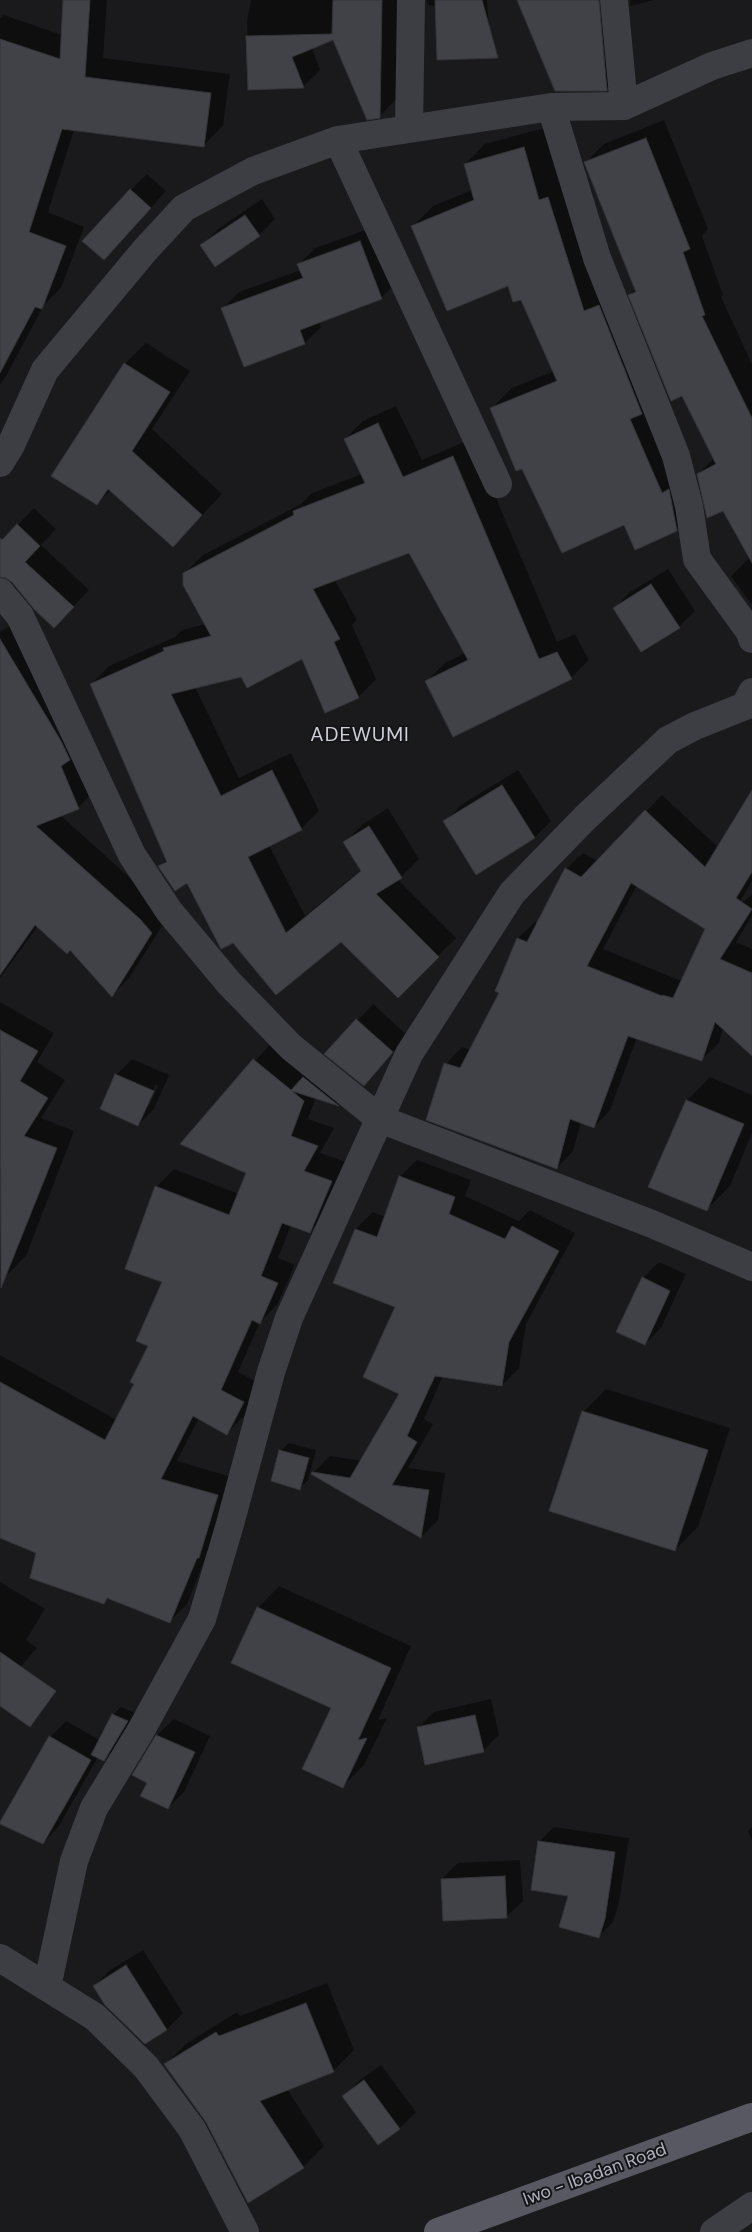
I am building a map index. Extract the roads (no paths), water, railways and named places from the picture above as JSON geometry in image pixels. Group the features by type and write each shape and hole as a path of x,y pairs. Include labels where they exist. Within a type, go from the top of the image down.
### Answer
{"main road":[{"name":"Iwo - Ibadan Road","path":"438,2232 478,2226 752,2117"}],"street":[{"path":"408,129 410,0"},
{"path":"614,0 624,106"},
{"path":"4,449 44,370 146,249 184,208 253,170 338,140 550,107 624,106 712,66 752,52"},
{"path":"550,107 598,258 676,456 689,506 697,559 750,632 752,639"},
{"path":"338,140 498,484"},
{"path":"0,592 20,616 132,855 168,911 229,983 291,1047 380,1119 652,1224 752,1267"},
{"path":"47,1988 74,1862 94,1808 140,1732 202,1619 230,1524 270,1372 288,1318 409,1054 512,893 585,818 668,740 695,726 750,705"},
{"path":"0,1958 95,2017 146,2067 192,2129 245,2232"},
{"path":"714,2232 752,2206"}],"district":[{"name":"ADEWUMI","path":"360,736"}]}
